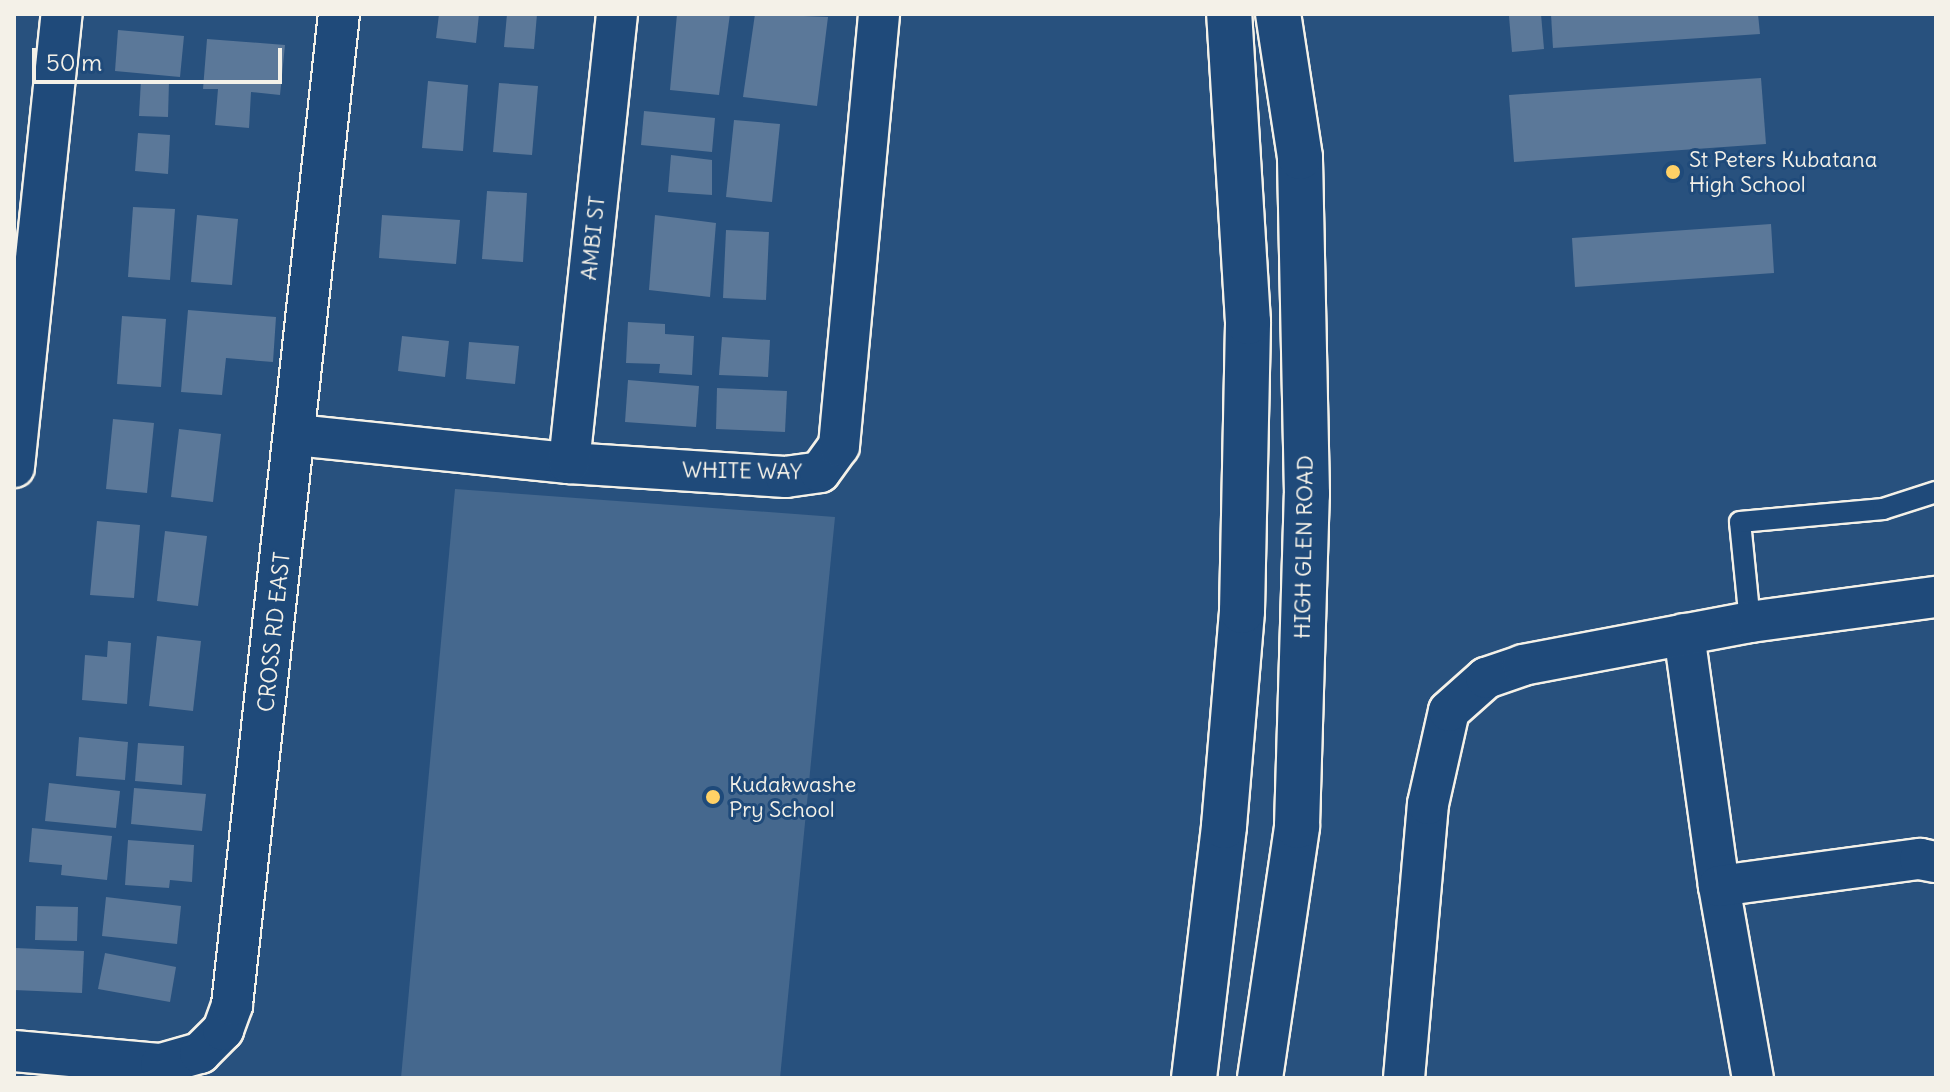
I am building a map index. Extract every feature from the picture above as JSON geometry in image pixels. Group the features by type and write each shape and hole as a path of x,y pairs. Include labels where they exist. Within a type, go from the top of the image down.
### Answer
{"main road":[{"path":"1194,1078 1224,826 1242,611 1248,322 1229,14"},
{"name":"HIGH GLEN ROAD","path":"1260,1078 1297,826 1307,494 1300,157 1278,14"}],"street":[{"path":"14,467 62,14"},
{"name":"CROSS RD EAST","path":"14,1051 161,1064 200,1053 223,1030 232,1005 296,435 339,14"},
{"name":"AMBI ST","path":"569,463 617,14"},
{"name":"WHITE WAY","path":"296,435 569,463 786,477 820,472 832,460 839,446 879,14"},
{"path":"1404,1078 1428,804 1449,711 1486,678 1523,665 1750,622 1936,597"},
{"path":"1684,634 1719,886 1753,1078"},
{"path":"1719,886 1920,859 1936,862"}],"lane":[{"path":"1750,622 1740,522 1883,509 1936,492"}],"shaded area":[{"path":"455,489 835,517 780,1078 401,1078"}],"building":[{"path":"439,14 479,14 476,43 436,38"},
{"path":"507,14 537,14 534,49 504,47"},
{"path":"677,14 730,14 719,95 670,90"},
{"path":"755,14 828,17 817,106 743,97"},
{"path":"1541,14 1544,49 1512,52 1509,16"},
{"path":"1551,14 1758,14 1760,34 1553,48"},
{"path":"118,30 184,36 180,77 115,71"},
{"path":"207,39 285,45 280,95 251,92 249,128 215,125 218,89 203,89"},
{"path":"1761,78 1766,144 1514,162 1509,95"},
{"path":"141,80 169,81 168,117 139,116"},
{"path":"428,81 468,85 463,151 422,148"},
{"path":"499,83 538,86 532,155 493,152"},
{"path":"644,111 715,118 712,152 641,145"},
{"path":"734,120 780,124 772,202 726,197"},
{"path":"138,133 170,135 168,174 135,171"},
{"path":"671,155 712,160 712,195 668,192"},
{"path":"487,191 527,193 523,262 482,259"},
{"path":"133,207 175,209 170,280 128,277"},
{"path":"197,215 238,219 232,285 191,282"},
{"path":"382,215 460,220 456,264 379,258"},
{"path":"655,215 716,223 710,297 649,290"},
{"path":"1771,224 1774,273 1575,287 1572,238"},
{"path":"726,230 769,232 766,300 723,298"},
{"path":"188,310 276,317 273,362 226,358 222,395 181,392"},
{"path":"122,316 166,319 161,387 117,384"},
{"path":"628,322 665,324 665,334 694,336 692,375 659,373 660,364 626,363"},
{"path":"402,336 449,341 445,377 398,371"},
{"path":"722,337 770,340 768,377 719,375"},
{"path":"469,342 519,346 515,384 466,379"},
{"path":"628,380 699,386 696,427 625,422"},
{"path":"717,388 787,391 785,432 716,429"},
{"path":"113,419 154,423 147,493 106,489"},
{"path":"179,429 221,434 213,502 171,497"},
{"path":"97,521 140,525 134,598 90,595"},
{"path":"165,531 207,536 198,606 157,601"},
{"path":"157,636 201,641 193,711 149,706"},
{"path":"108,641 131,643 127,704 82,700 85,655 107,657"},
{"path":"79,737 128,742 125,780 76,776"},
{"path":"138,743 184,746 182,785 135,781"},
{"path":"49,783 120,791 116,828 45,821"},
{"path":"134,788 206,794 202,831 131,824"},
{"path":"32,828 112,836 107,880 61,875 62,865 29,862"},
{"path":"128,840 194,845 192,882 170,880 169,888 125,885"},
{"path":"106,897 181,906 177,944 102,936"},
{"path":"36,906 78,907 77,941 35,940"},
{"path":"15,948 84,951 82,993 14,990"},
{"path":"105,953 176,967 170,1002 98,989"}],"place":[{"name":"St Peters Kubatana High School","path":"1673,172"},
{"name":"Kudakwashe Pry School","path":"713,797"}]}
